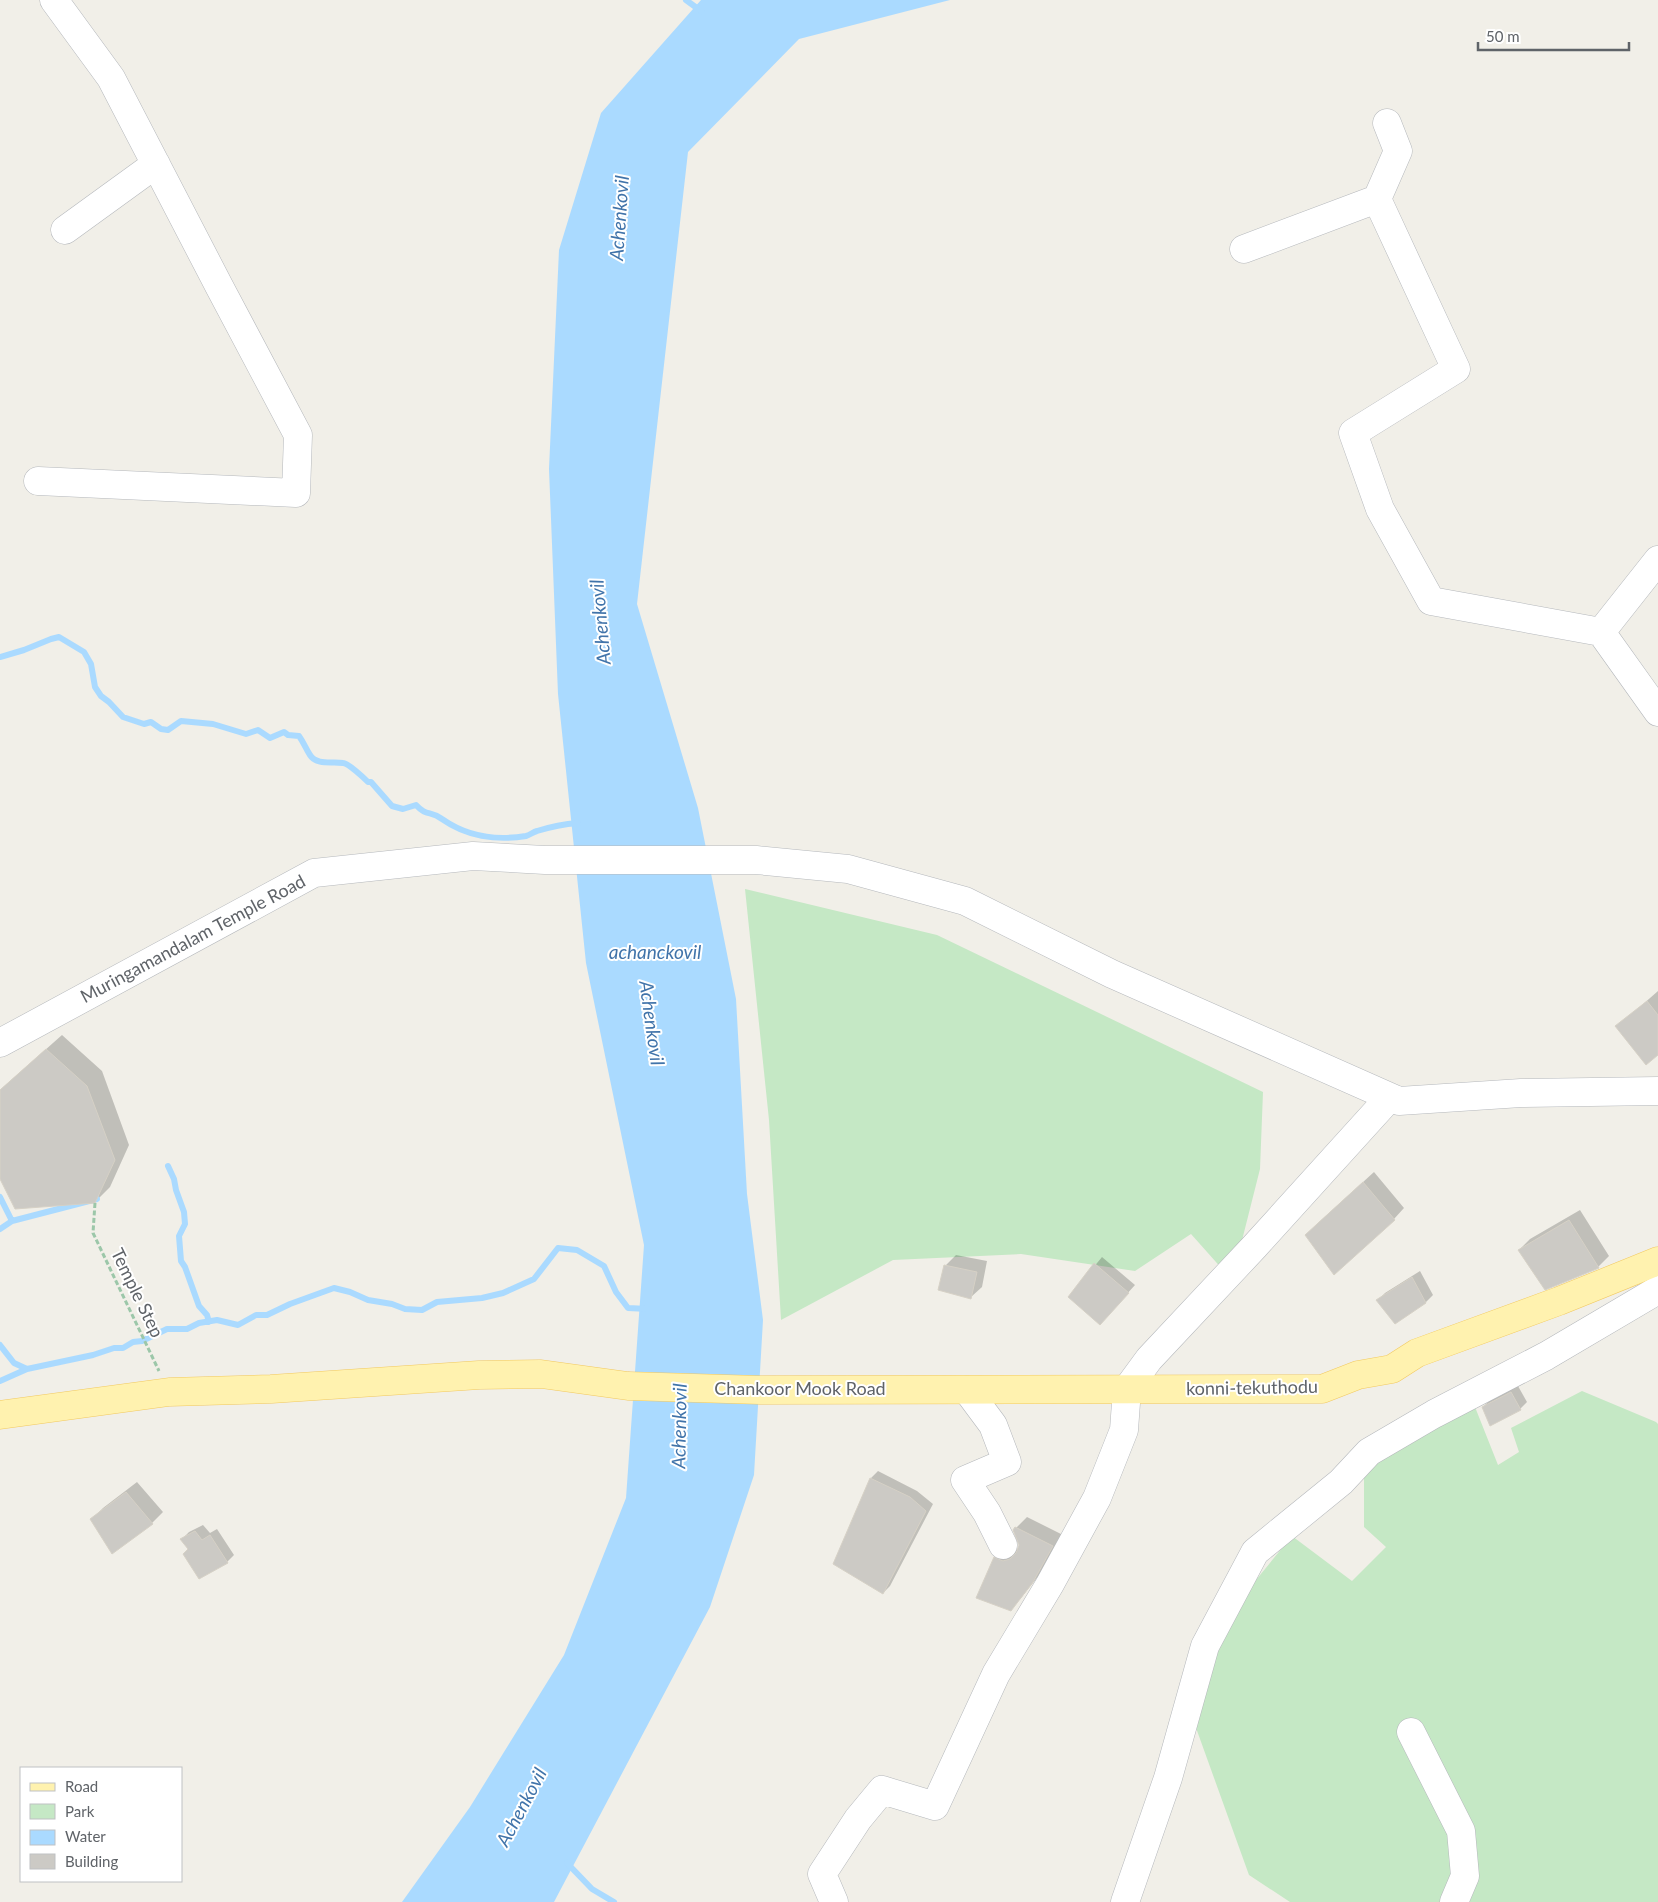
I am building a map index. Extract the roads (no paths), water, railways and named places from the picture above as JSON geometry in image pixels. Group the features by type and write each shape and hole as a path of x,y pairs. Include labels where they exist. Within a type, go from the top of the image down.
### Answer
{"main road":[{"name":"konni-tekuthodu","path":"954,1390 1322,1389 1358,1375 1392,1369 1417,1353 1559,1301 1658,1261"},
{"name":"Chankoor Mook Road","path":"0,1416 169,1392 271,1389 478,1375 541,1374 628,1386 760,1390 954,1390"}],"street":[{"path":"38,480 296,493 298,435 111,78 54,0"},
{"path":"1244,249 1377,199 1398,151 1387,123"},
{"path":"65,230 156,164"},
{"path":"1377,199 1456,368 1354,433 1380,508 1431,601 1601,632 1658,712"},
{"path":"1601,632 1658,560"},
{"name":"Muringamandalam Temple Road","path":"0,1043 314,873 473,856 545,860 756,860 848,869 964,901 1112,974 1400,1101 1522,1093 1655,1079"},
{"path":"825,1899 822,1874 858,1818 882,1790 935,1806 996,1674 1050,1584 1098,1498 1124,1430 1127,1389 1149,1359 1255,1246 1390,1097"},
{"path":"1125,1902 1168,1778 1205,1646 1255,1552 1341,1482 1370,1452 1434,1414 1546,1356 1658,1290"},
{"path":"954,1390 992,1426 1007,1462 966,1480 987,1513 1003,1545"},
{"path":"1411,1732 1460,1831 1465,1876 1454,1902"}],"water":[{"name":"achanckovil","path":"701,0 950,0 799,39 688,152 637,604 698,808 736,999 747,1194 763,1320 754,1475 710,1607 554,1902 402,1902 470,1807 564,1655 626,1498 644,1245 586,963 558,694 549,469 559,250 601,113"}],"waterway":[{"path":"686,0 701,11"},
{"path":"0,657 59,637 84,652 91,664 95,687 101,696 123,717 144,724 151,722 161,729 168,730 181,721 213,724 246,734 258,730 270,738 284,732 288,735 299,736 313,758 321,762 348,765 368,782 371,782 392,806 403,809 416,805 423,811 438,816 451,825 471,833 504,838 526,836 536,831 578,823"},
{"path":"168,1166 184,1212 185,1224 179,1236 181,1261 199,1306 207,1315 209,1322"},
{"path":"0,1197 12,1221"},
{"path":"0,1229 12,1221 97,1199"},
{"path":"0,1345 14,1363 27,1369 93,1355 114,1348 123,1348 133,1342 142,1341 167,1329 187,1329 199,1323 217,1320 238,1325 256,1315 267,1315 290,1304 334,1288 350,1292 368,1300 392,1304 405,1309 422,1310 437,1302 482,1298 503,1293 534,1279 558,1248 577,1250 604,1266 616,1292 628,1308 648,1309"},
{"path":"0,1381 27,1369"},
{"path":"567,1863 592,1889 614,1902"}],"water label":[{"name":"Achenkovil","path":"619,218"},
{"name":"Achenkovil","path":"600,622"},
{"name":"Achenkovil","path":"652,1023"},
{"name":"Achenkovil","path":"679,1426"},
{"name":"Achenkovil","path":"521,1807"}]}
